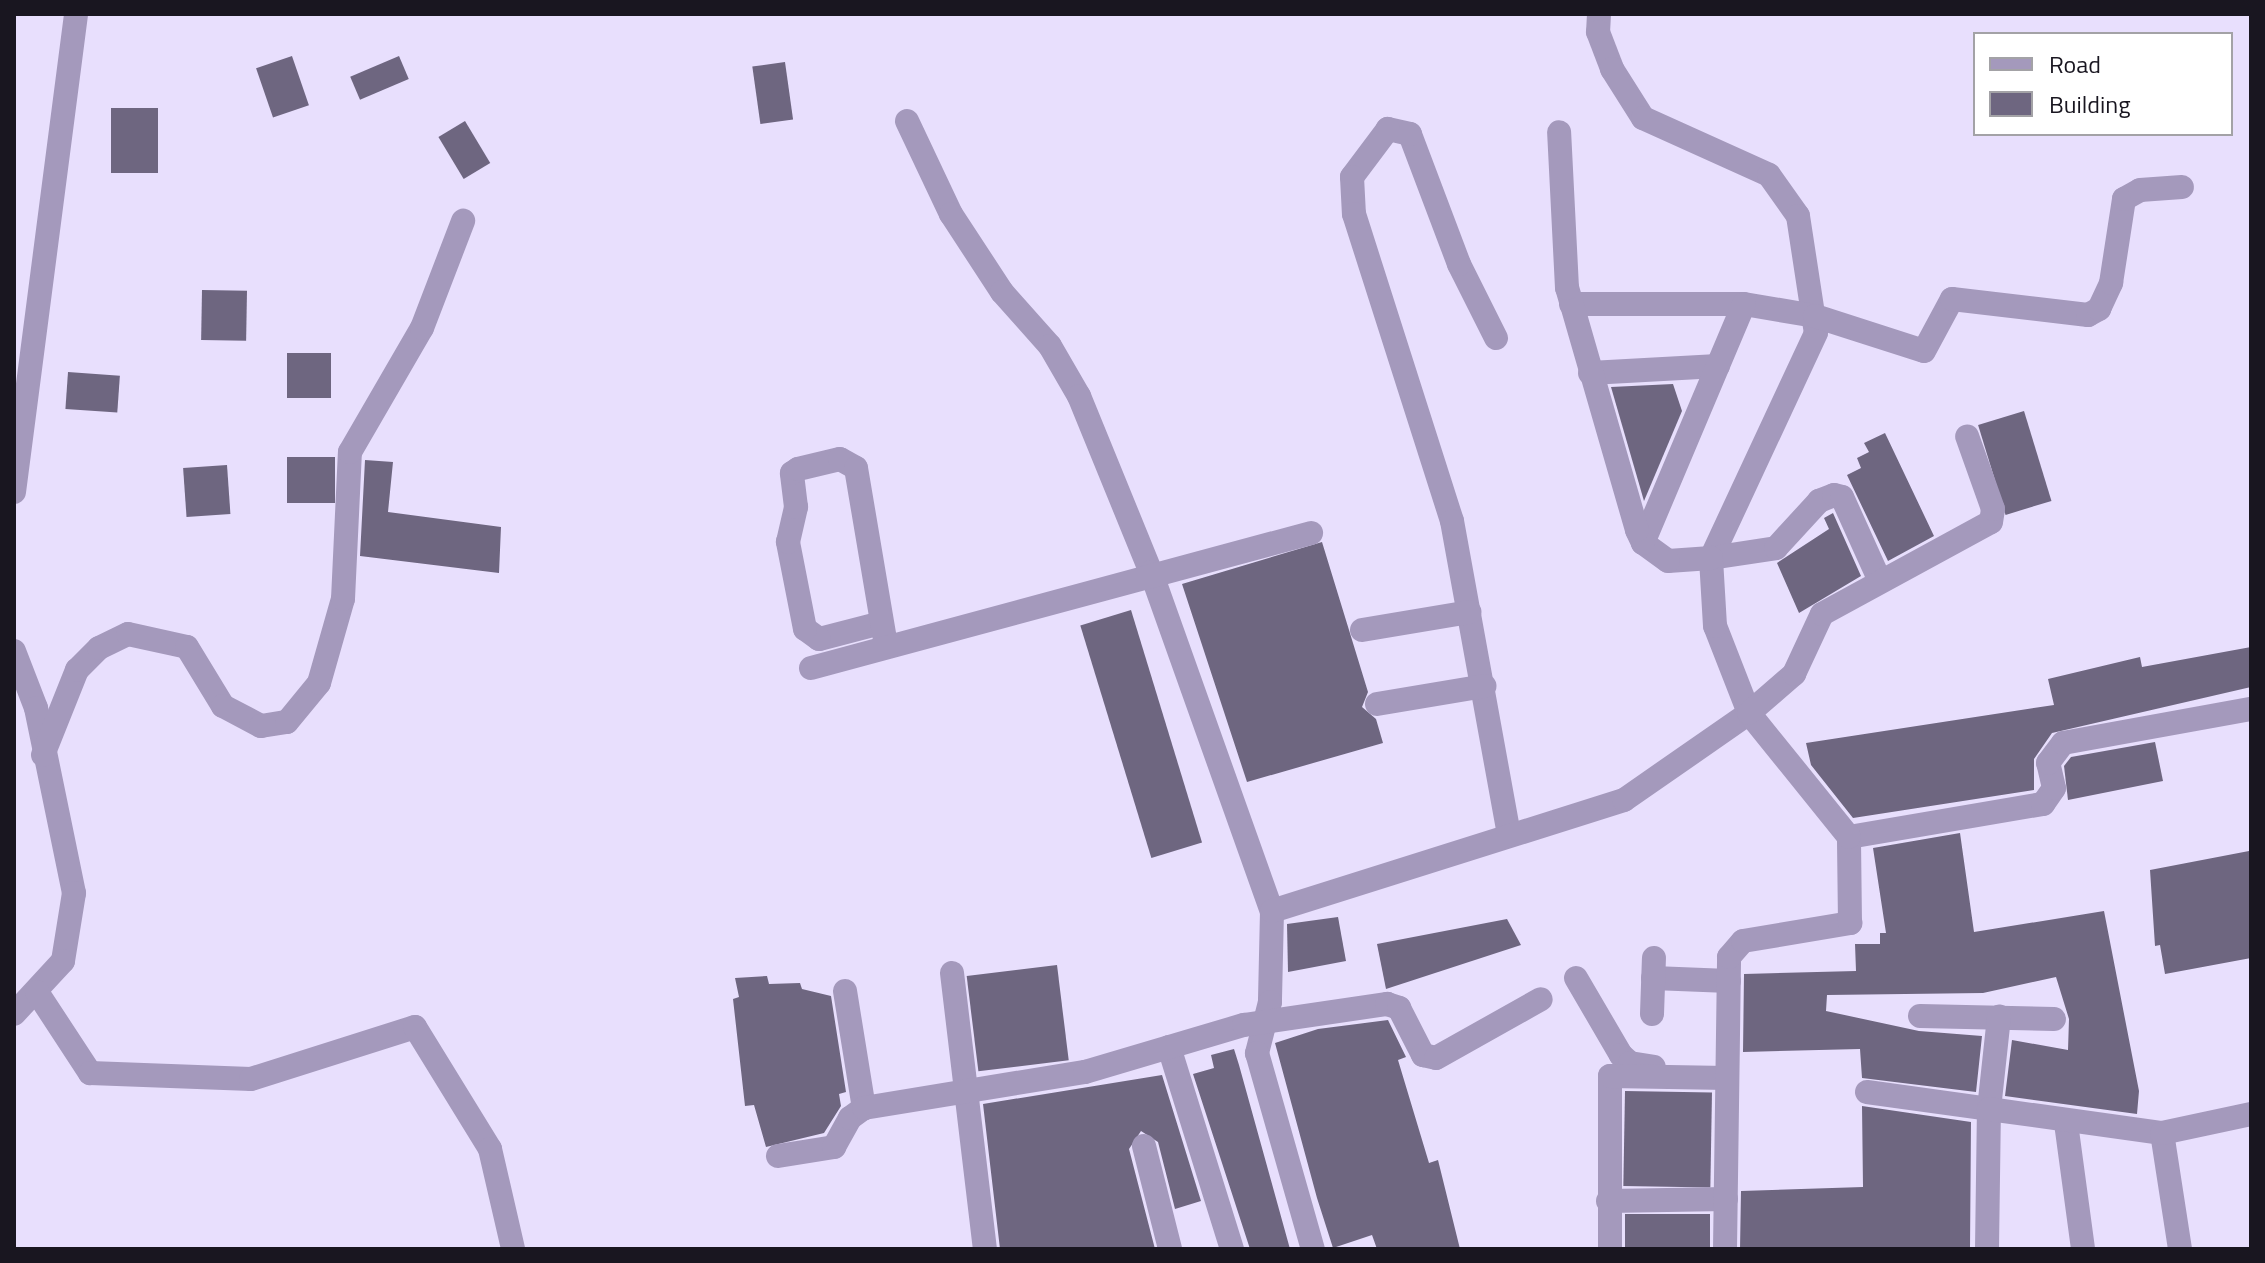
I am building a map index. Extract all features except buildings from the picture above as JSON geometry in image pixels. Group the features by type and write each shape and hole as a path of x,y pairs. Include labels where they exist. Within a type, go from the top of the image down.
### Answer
{"street":[{"path":"14,492 22,342 76,14"},
{"path":"1599,14 1598,32 1612,69 1643,118 1769,175 1784,191 1798,216 1815,316 1810,349 1711,558 1715,626 1726,668 1749,713 1849,837 1850,923 1743,941 1729,957 1725,1249"},
{"path":"907,121 951,214 1002,292 1050,346 1079,396 1151,572 1272,911 1264,1024 1257,1053 1313,1249"},
{"path":"1496,338 1459,264 1410,134 1388,129 1352,177 1354,214 1452,521 1509,834"},
{"path":"1559,132 1560,217 1571,304 1643,543 1668,561 1776,548 1819,501 1834,495 1842,497 1880,581"},
{"path":"1571,304 1744,304 1815,316 1924,351 1945,302 1952,299 2088,315 2107,300 2124,199 2140,190 2182,187"},
{"path":"43,755 77,670 99,648 128,634 187,647 223,706 261,726 287,722 319,683 343,599 350,452 422,328 463,221"},
{"path":"1643,543 1744,304"},
{"path":"1590,373 1718,366"},
{"path":"1272,911 1624,800 1749,713 1794,674 1822,614 1991,522 1993,509 1967,436"},
{"path":"883,635 856,468 847,459 798,469 792,473 796,507 788,542 805,629 819,639 883,635 1311,533"},
{"path":"1362,630 1470,612"},
{"path":"811,668 883,635"},
{"path":"14,651 36,708 43,755 74,893 63,961 14,1014"},
{"path":"1377,704 1484,686"},
{"path":"1849,837 2043,804 2054,788 2048,763 2063,743 2251,709"},
{"path":"1652,1014 1653,968 1729,981"},
{"path":"952,973 985,1249"},
{"path":"1576,978 1630,1063 1728,1072"},
{"path":"845,991 864,1108"},
{"path":"37,992 90,1073 251,1079 415,1027 490,1149 513,1249"},
{"path":"778,1156 834,1147 850,1118 864,1108 1085,1072 1264,1024 1394,1005 1423,1055 1436,1058 1541,999"},
{"path":"1920,1016 2054,1019"},
{"path":"1987,1249 1989,1109 1999,1017"},
{"path":"1169,1047 1232,1249"},
{"path":"1610,1249 1610,1076 1728,1072"},
{"path":"1867,1092 2066,1123 2162,1133 2251,1114"},
{"path":"2066,1123 2083,1249"},
{"path":"2162,1133 2180,1249"},
{"path":"1144,1146 1170,1249"},
{"path":"1608,1201 1726,1199"}]}
